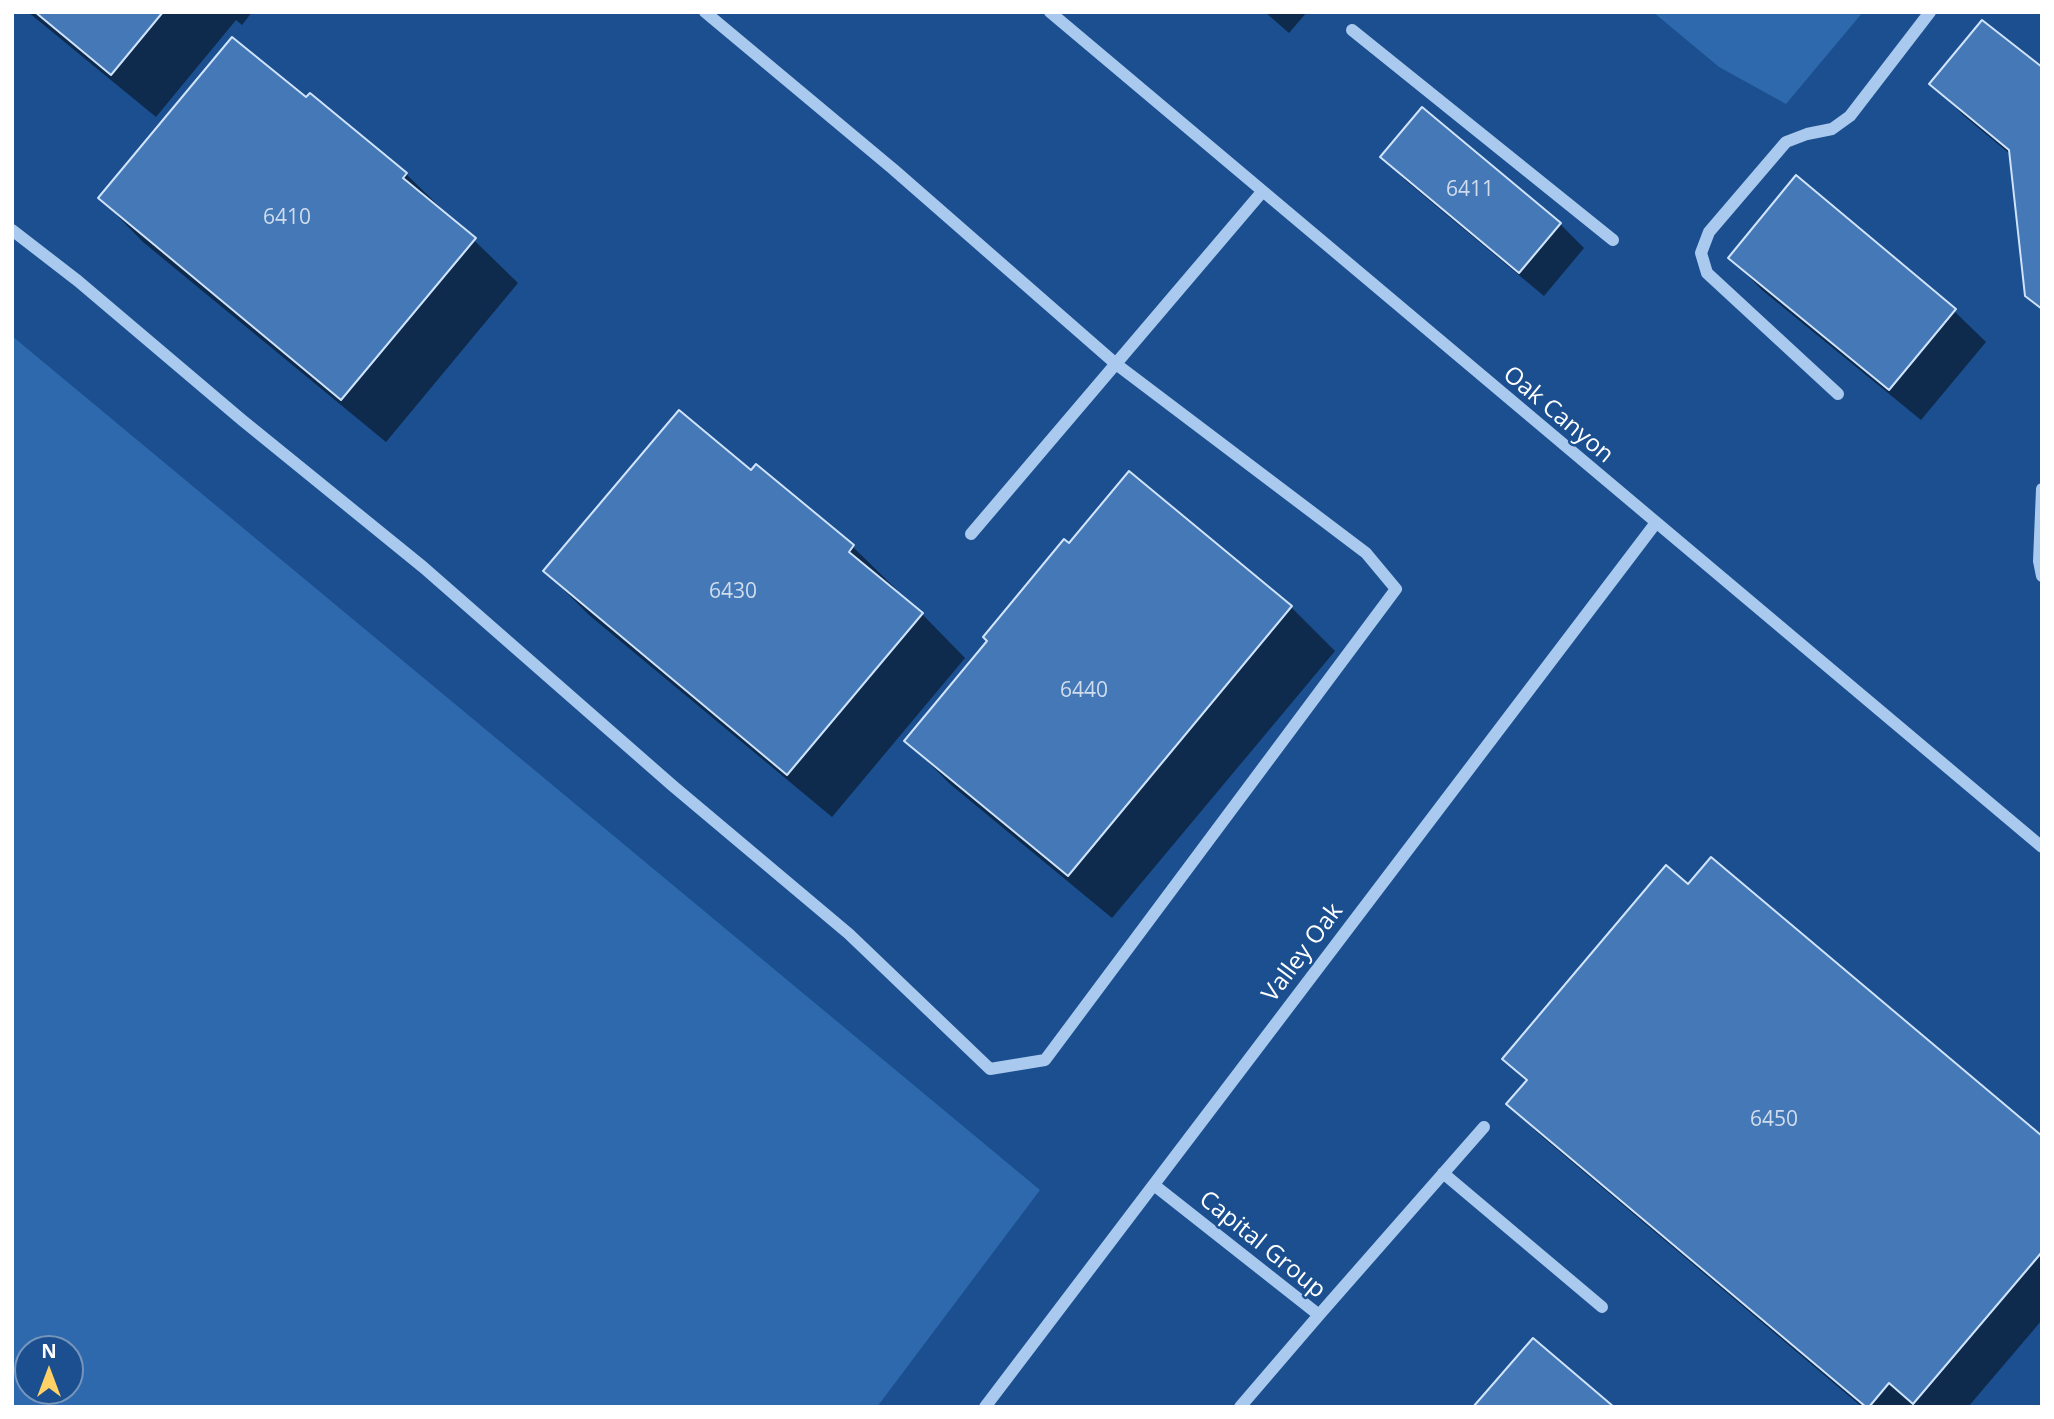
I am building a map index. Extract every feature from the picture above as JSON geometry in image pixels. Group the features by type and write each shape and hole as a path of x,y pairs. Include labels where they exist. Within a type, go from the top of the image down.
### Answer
{"street":[{"path":"12,230 78,281 242,420 423,567 673,786 849,934 990,1069 1045,1060 1396,589 1366,553 1116,364 893,169 705,12"},
{"name":"Oak Canyon","path":"1049,12 2042,847"},
{"path":"1838,394 1707,274 1701,253 1709,232 1786,142 1832,129 1850,116 1930,12"},
{"path":"1352,30 1613,240"},
{"path":"971,534 1262,192"},
{"path":"2042,489 2039,561 2042,576"},
{"name":"Valley Oak","path":"985,1407 1655,524"},
{"path":"1319,1315 1484,1127"},
{"path":"1443,1173 1602,1307"},
{"name":"Capital Group","path":"1154,1185 1319,1315 1240,1407"}],"shaded area":[{"path":"1653,12 1863,12 1786,104 1719,67"},
{"path":"12,336 1040,1190 877,1407 12,1407"}],"building":[{"path":"35,12 163,12 111,75"},
{"path":"1982,20 2042,67 2042,309 2025,296 2009,150 1929,84"},
{"path":"232,37 306,97 310,93 407,173 403,178 476,238 341,400 98,198"},
{"path":"1422,107 1561,223 1519,273 1380,157"},
{"path":"1796,175 1956,309 1889,390 1728,258"},
{"path":"679,410 751,470 756,464 854,545 849,552 923,613 787,775 543,571"},
{"path":"1129,471 1292,606 1068,876 904,741 987,641 983,637 1064,539 1069,543"},
{"path":"1711,857 2042,1136 2042,1252 1913,1404 1889,1383 1869,1407 1866,1407 1506,1104 1527,1080 1502,1059 1666,865 1688,884"},
{"path":"1533,1338 1614,1407 1473,1407"}]}
